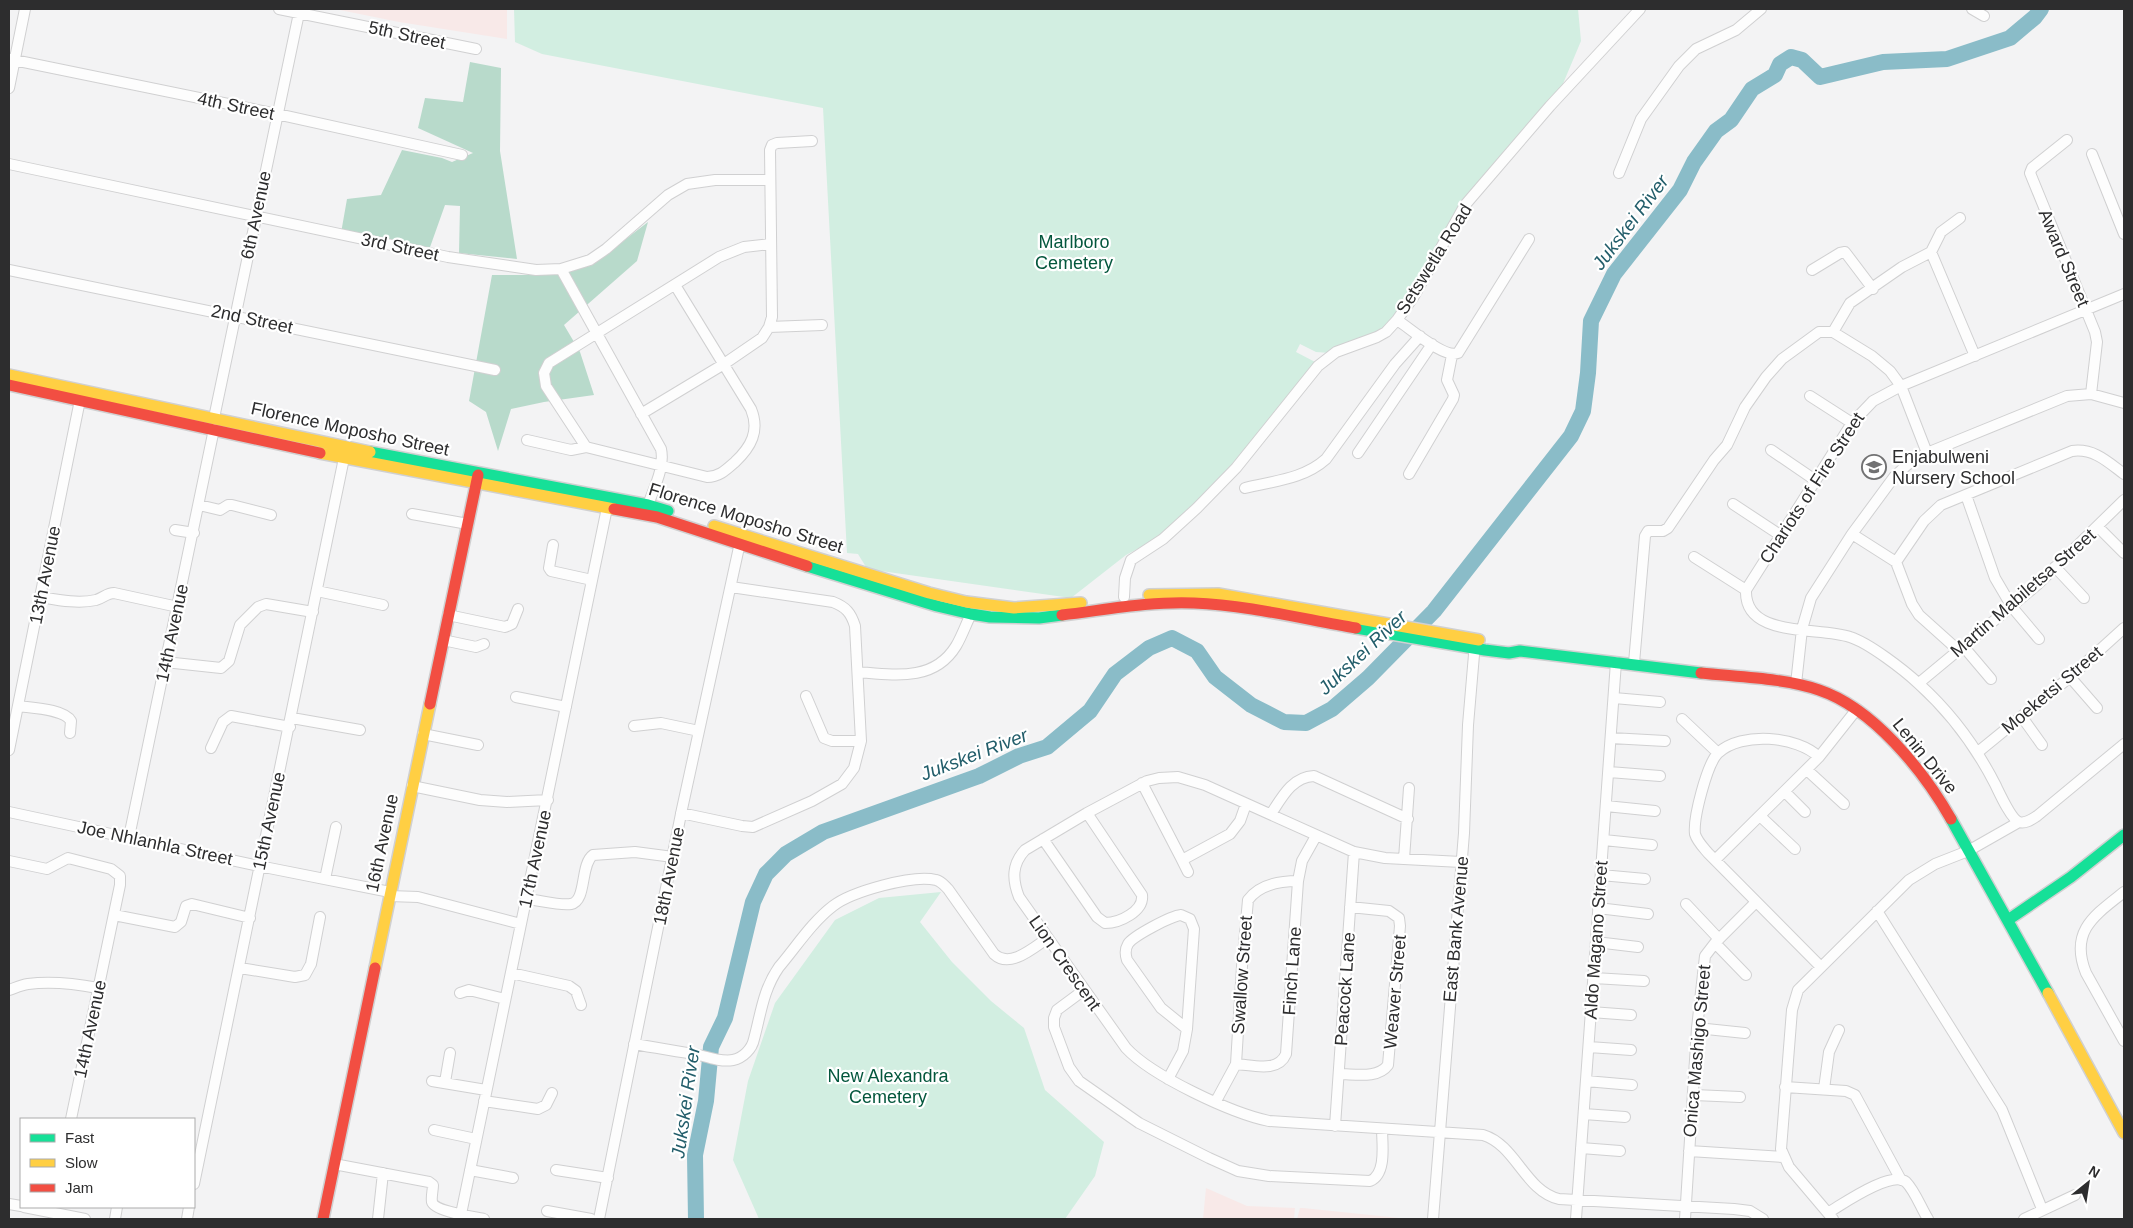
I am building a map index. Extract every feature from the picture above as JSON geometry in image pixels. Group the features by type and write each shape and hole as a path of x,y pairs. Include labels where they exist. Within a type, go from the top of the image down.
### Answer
{"street":[{"path":"9,88 12,60 25,9"},
{"name":"5th Street","path":"279,9 476,49"},
{"name":"Setswetla Road","path":"1124,597 1124,578 1131,560 1163,539 1236,468 1318,366 1336,352 1381,335 1397,320 1414,296 1466,205 1550,106 1614,34 1640,9"},
{"path":"1619,173 1641,118 1679,66 1696,49 1736,30 1761,9"},
{"path":"1972,9 1984,16"},
{"name":"6th Avenue","path":"214,423 299,13"},
{"name":"4th Street","path":"12,60 277,114 462,155"},
{"name":"Award Street","path":"2067,140 2032,168 2030,173 2095,332 2097,342 2091,394"},
{"path":"641,414 724,364 762,338 769,327 772,308 770,150 772,145 777,143 812,141"},
{"path":"2092,154 2122,223 2124,234"},
{"name":"3rd Street","path":"9,164 466,260 536,270 561,269 590,260 668,195 687,184 715,180 769,180"},
{"path":"1833,332 1850,303 1902,267 1931,252 1941,232 1960,218"},
{"path":"1397,320 1452,355 1458,353 1529,239"},
{"path":"586,447 546,386 544,373 546,367 554,358 730,251 770,244"},
{"path":"1812,270 1840,253 1845,252 1872,289"},
{"path":"1931,252 1975,356"},
{"path":"561,269 595,334 661,449 663,458 648,506"},
{"name":"2nd Street","path":"9,270 495,370"},
{"path":"526,440 571,450 586,447 707,477 717,476 725,472 744,454 751,444 756,426 754,415 675,284"},
{"name":"Chariots of Fire Street","path":"1746,590 1852,423 1872,401 1901,386 2124,294"},
{"path":"769,327 822,325"},
{"path":"1634,663 1645,536 1648,531 1663,531 1668,528 1710,467 1727,446 1745,408 1774,366 1812,336 1825,331 1833,332 1882,363 1901,386 1927,454"},
{"path":"1246,488 1306,473 1316,468 1326,459 1395,364 1420,336"},
{"path":"1358,453 1432,344"},
{"path":"1409,474 1453,400 1454,395 1447,380 1452,355"},
{"name":"Florence Moposho Street","path":"9,375 214,423 344,458 477,479 608,503 929,593 984,605 1033,608 1124,597 1197,593 1336,626 1453,640"},
{"name":"Florence Moposho Street","path":"9,385 80,400 331,445 477,479"},
{"path":"1796,684 1802,629 1811,598 1852,534 1894,476 1907,465 1927,454 2056,400 2076,394 2091,394 2124,403"},
{"path":"1810,396 1852,423"},
{"name":"13th Avenue","path":"9,750 80,400"},
{"name":"14th Avenue","path":"129,837 194,533 214,423"},
{"path":"1771,450 1815,480"},
{"path":"1896,562 1924,521 1935,509 2072,451 2081,450 2095,454 2124,474"},
{"name":"15th Avenue","path":"195,1179 240,968 259,866 291,722 344,458"},
{"name":"16th Avenue","path":"323,1219 389,894 477,479"},
{"path":"1966,495 1995,578 2012,607 2039,639"},
{"name":"Martin Mabiletsa Street","path":"1919,684 2012,607 2098,527 2124,500"},
{"name":"Florence Moposho Street","path":"608,503 648,506 887,591 971,614 990,617 1039,618 1132,606 1194,603 1247,604 1346,616 1475,644"},
{"name":"17th Avenue","path":"461,1217 608,503"},
{"path":"1732,504 1780,535"},
{"path":"199,505 220,510 228,505 232,505 271,515"},
{"path":"412,514 468,524"},
{"path":"2098,527 2124,553"},
{"path":"175,530 194,533"},
{"path":"1852,534 1896,562 1912,604 1919,616 1961,648 1991,679"},
{"name":"18th Avenue","path":"598,1219 608,1178 681,813 741,539"},
{"path":"553,545 548,568 551,571 592,580"},
{"path":"1694,557 1746,590 1749,608 1760,620 1781,627 1846,635 1857,640 1919,684 1978,752 2013,817 2019,822"},
{"path":"2055,567 2084,598"},
{"path":"681,813 747,827 758,825 835,790 854,768 862,741 855,626 845,607 833,602 731,587"},
{"path":"317,592 383,605"},
{"path":"40,597 76,601 99,599 109,593 114,593 178,607"},
{"path":"165,662 221,668 229,661 240,624 258,607 266,604 313,612"},
{"path":"448,615 505,627 512,624 518,609"},
{"path":"858,672 900,675 922,673 932,669 940,664 956,646 971,614"},
{"name":"Moeketsi Street","path":"1978,752 2122,635"},
{"path":"443,640 476,647 484,644"},
{"name":"Lenin Drive","path":"1475,644 1509,653 1520,651 1634,663 1796,684 1820,690 1858,709 1886,734 1939,798 2124,1133"},
{"name":"East Bank Avenue","path":"1433,1219 1465,824 1468,725 1475,644"},
{"name":"Aldo Magano Street","path":"1576,1219 1616,662"},
{"path":"2070,677 2097,708"},
{"path":"806,696 824,738 832,742 862,741"},
{"path":"516,697 566,707"},
{"path":"1614,698 1660,702"},
{"path":"18,706 57,712 67,716 71,721 70,733"},
{"path":"1715,860 1807,770 1858,709"},
{"path":"212,748 223,722 231,716 360,730"},
{"path":"2022,717 2042,746"},
{"path":"1682,718 1718,753"},
{"path":"634,726 662,722 699,731"},
{"path":"423,734 478,744"},
{"path":"1611,738 1665,741"},
{"path":"1819,757 1797,743 1769,739 1733,744 1718,753 1711,764 1695,829 1698,840 1715,860 1820,966"},
{"path":"1901,1180 1894,1179 1882,1182 1831,1216 1783,1157 1781,1138 1785,1087 1794,999 1798,990 1876,911 1920,872 1968,851 2019,822 2026,822 2037,816 2124,744"},
{"path":"1807,770 1844,804"},
{"path":"1608,772 1660,776"},
{"path":"1271,814 1289,788 1302,778 1314,776 1408,819"},
{"name":"Lion Crescent","path":"1461,862 1404,859 1354,852 1205,785 1187,779 1167,777 1142,783 1043,839 1021,854 1016,864 1014,880 1019,897 1126,1048 1144,1064 1168,1079 1216,1101 1268,1121 1483,1136 1492,1139 1544,1193 1559,1199 1686,1205 1745,1210 1763,1219"},
{"path":"1142,783 1188,872"},
{"path":"412,786 480,800 507,802 548,800"},
{"path":"1404,859 1410,788"},
{"path":"1785,792 1805,812"},
{"path":"1182,860 1230,834 1238,826 1246,804"},
{"path":"1606,806 1655,811"},
{"name":"Joe Nhlanhla Street","path":"9,812 389,894 418,897 521,924"},
{"path":"1043,839 1097,917 1106,923 1117,922 1138,908 1142,901 1142,895 1087,813"},
{"path":"1760,816 1795,849"},
{"path":"325,879 336,827"},
{"path":"2008,920 2072,877 2124,834"},
{"name":"Finch Lane","path":"1236,1064 1276,1066 1283,1061 1286,1054 1298,881 1302,861 1316,836"},
{"path":"1604,840 1652,844"},
{"path":"527,899 574,903 580,894 588,862 593,855 635,852 673,857"},
{"name":"Peacock Lane","path":"1335,1126 1354,852"},
{"name":"14th Avenue","path":"9,861 47,869 62,860 70,858 114,870 121,879 71,1118"},
{"path":"1600,875 1645,879"},
{"path":"634,1044 719,1060 734,1060 747,1052 754,1042 762,1002 772,977 822,916 837,903 874,888 908,881 935,879 940,881 948,889 998,958 1013,959 1048,938"},
{"name":"Swallow Street","path":"1216,1101 1236,1064 1248,900 1257,892 1274,883 1298,881"},
{"path":"2124,892 2089,921 2081,949 2086,973 2124,1041"},
{"name":"Onica Mashigo Street","path":"1685,1219 1697,1028 1705,956 1717,941 1756,902"},
{"path":"114,915 175,927 181,922 186,906 192,904 250,918"},
{"path":"1686,904 1746,975"},
{"name":"Weaver Street","path":"1339,1074 1378,1073 1388,1065 1400,926 1399,918 1389,911 1350,907"},
{"path":"1598,908 1648,914"},
{"path":"1876,911 2002,1110 2042,1210"},
{"path":"1168,1079 1183,1051 1188,1029 1194,929 1190,919 1181,915 1170,918 1130,941 1126,954 1127,960 1160,1008 1188,1029"},
{"path":"240,968 296,977 305,975 312,964 320,917"},
{"path":"1596,942 1638,947"},
{"path":"511,973 569,986 576,991 581,1005"},
{"path":"1594,978 1644,981"},
{"path":"9,990 25,984 74,985 98,988"},
{"path":"460,993 469,990 505,999"},
{"path":"1084,990 1057,1010 1054,1018 1054,1027 1073,1075 1146,1128 1209,1158 1238,1171 1259,1175 1370,1181 1380,1171 1382,1129"},
{"path":"1591,1012 1631,1015"},
{"path":"1697,1028 1745,1033"},
{"path":"1824,1089 1829,1052 1839,1030"},
{"path":"1589,1047 1631,1050"},
{"path":"445,1082 450,1053"},
{"path":"432,1080 486,1090"},
{"path":"1586,1081 1632,1085"},
{"path":"1785,1087 1824,1089 1851,1093 1859,1101 1901,1180 1908,1186 1928,1219"},
{"path":"484,1101 538,1109 546,1105 552,1093"},
{"path":"1694,1094 1740,1097"},
{"path":"1584,1114 1625,1117"},
{"path":"434,1130 476,1139"},
{"path":"1581,1148 1620,1151"},
{"path":"1689,1151 1783,1157"},
{"path":"334,1164 431,1183 433,1186 432,1201 434,1205 461,1217 484,1219"},
{"path":"470,1170 513,1178"},
{"path":"556,1170 608,1178"},
{"path":"378,1219 383,1173"},
{"path":"2024,1219 2075,1195"},
{"path":"31,1208 85,1219"},
{"path":"547,1211 591,1219"}],"shaded area":[{"path":"335,9 507,9 507,39 399,22"},
{"path":"1206,1188 1247,1206 1295,1208 1294,1219 1203,1219"},
{"path":"1300,1208 1303,1208 1409,1219 1297,1219"}],"green space":[{"name":"Marlboro Cemetery","path":"514,9 1578,9 1581,41 1562,86 1462,207 1406,307 1381,335 1330,353 1316,352 1300,344 1296,352 1317,363 1255,441 1164,535 1126,555 1071,598 874,570 866,567 858,554 847,553 823,108 542,54 515,42"},
{"path":"470,62 501,68 500,151 517,259 459,253 460,206 445,205 429,250 341,233 347,199 381,195 402,150 442,158 452,162 473,153 418,128 425,98 463,102"},
{"path":"648,222 637,261 564,325 580,352 594,395 511,409 498,451 486,412 469,401 492,275 541,275 600,259"},
{"name":"New Alexandra Cemetery","path":"941,892 920,922 952,962 991,1001 1024,1028 1045,1090 1104,1142 1095,1176 1065,1219 759,1219 733,1160 748,1081 775,1003 835,920 879,898"}],"waterway":[{"name":"Jukskei River","path":"696,1219 695,1155 706,1101 711,1047 725,1018 753,902 766,874 786,854 823,832 979,776 1019,756 1047,747 1090,711 1115,674 1149,648 1172,638 1197,651 1215,677 1251,705 1284,722 1306,723 1332,709 1368,678 1434,611 1571,436 1583,411 1588,373 1591,321 1614,274 1680,190 1694,162 1716,131 1731,120 1752,89 1775,75 1780,64 1791,57 1802,60 1820,77 1883,62 1947,59 2010,38 2035,17 2041,9"}],"traffic: fast":[{"path":"370,452 648,505 668,511"},
{"path":"807,566 937,606 971,614 990,617 1039,618 1062,615"},
{"path":"1356,628 1485,650 1509,653 1520,651 1701,673"},
{"path":"1951,819 2048,993"},
{"path":"2008,920 2071,877 2124,835"}],"traffic: slow":[{"path":"9,375 370,452"},
{"path":"320,453 614,509"},
{"path":"714,526 929,593 966,602 1014,608 1081,603"},
{"path":"1149,595 1218,594 1479,640"},
{"path":"375,968 430,704"},
{"path":"2048,993 2124,1133"}],"traffic: jam":[{"path":"9,385 320,453"},
{"path":"430,704 478,475"},
{"path":"614,509 657,517 807,566"},
{"path":"1062,615 1144,605 1194,603 1255,609 1356,628"},
{"path":"1701,673 1761,678 1791,683 1819,690 1839,699 1858,711 1895,743 1926,781 1951,819"},
{"path":"323,1219 375,968"}],"place":[{"name":"Enjabulweni Nursery School","path":"1874,467"}]}
